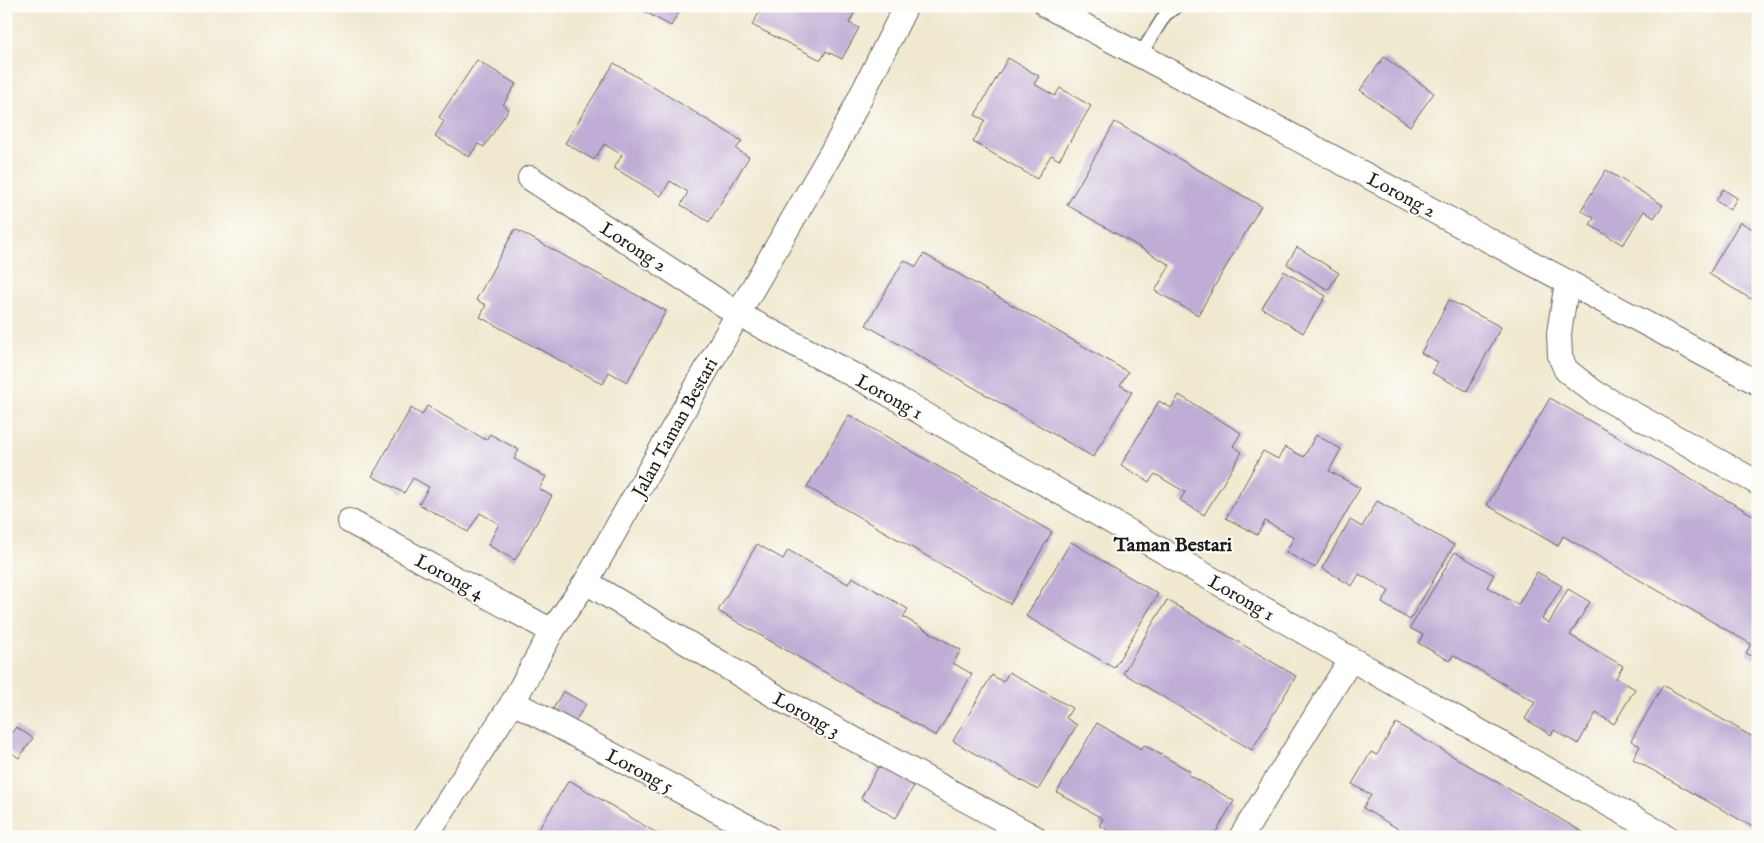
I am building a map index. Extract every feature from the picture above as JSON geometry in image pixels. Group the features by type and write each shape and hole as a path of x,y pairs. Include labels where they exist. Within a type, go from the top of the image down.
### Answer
{"street":[{"name":"Jalan Taman Bestari","path":"425,837 513,702 552,631 586,582 841,136 906,6"},
{"name":"Lorong 2","path":"1047,6 1758,383"},
{"name":"Lorong 2","path":"530,178 738,314"},
{"path":"1567,282 1559,333 1560,356 1566,370 1594,392 1758,483"},
{"name":"Lorong 1","path":"738,314 888,394 1667,837"},
{"name":"Lorong 4","path":"349,521 552,631"},
{"name":"Lorong 3","path":"586,582 782,700 1034,837"},
{"path":"1241,837 1351,659"},
{"name":"Lorong 5","path":"513,702 767,837"}],"lane":[{"path":"1140,55 1166,15 1177,6"}],"building":[{"path":"641,6 682,6 671,26 640,9"},
{"path":"763,6 858,6 849,23 859,28 842,59 826,51 821,60 752,25"},
{"path":"1384,57 1434,93 1410,126 1360,90"},
{"path":"1008,58 1039,76 1034,84 1055,96 1060,88 1091,106 1059,160 1051,155 1037,179 973,142 985,120 975,115"},
{"path":"477,60 516,84 503,105 509,109 484,147 478,144 469,157 435,136 444,121 439,117"},
{"path":"614,63 742,141 736,149 749,157 709,222 681,205 688,192 670,181 661,196 614,168 622,155 604,144 594,160 565,143"},
{"path":"1115,122 1261,206 1198,315 1155,291 1170,265 1067,205"},
{"path":"1606,170 1663,205 1654,218 1644,211 1623,245 1590,225 1594,218 1581,210"},
{"path":"1723,189 1737,198 1730,210 1716,201"},
{"path":"1740,222 1758,232 1758,288 1751,299 1709,274"},
{"path":"515,229 666,311 627,382 609,372 603,384 480,317 486,305 476,300"},
{"path":"1297,247 1339,273 1328,290 1287,264"},
{"path":"924,254 1128,372 1120,385 1132,392 1093,457 866,325 904,260 916,267"},
{"path":"1284,271 1326,296 1303,333 1262,308"},
{"path":"1449,300 1501,327 1467,391 1432,373 1438,362 1421,353"},
{"path":"1179,395 1241,433 1233,446 1242,452 1204,515 1180,500 1185,492 1155,474 1149,482 1121,465 1159,401 1171,408"},
{"path":"1550,398 1758,518 1758,660 1746,653 1751,644 1563,536 1558,546 1487,505"},
{"path":"427,406 486,440 490,434 519,450 514,459 546,477 539,489 552,496 515,560 488,545 499,524 480,513 468,532 419,504 429,487 413,478 404,493 372,476 411,408 422,415"},
{"path":"849,415 1052,532 1010,604 807,487"},
{"path":"1316,435 1341,449 1329,471 1360,488 1315,568 1286,552 1294,537 1265,521 1257,535 1226,518 1263,451 1278,459 1285,447 1304,457"},
{"path":"1377,501 1454,545 1410,620 1382,603 1389,591 1359,574 1352,586 1322,568 1350,520 1362,527"},
{"path":"1071,542 1158,594 1114,668 1026,616"},
{"path":"757,544 783,559 788,550 848,584 852,577 908,609 903,617 961,650 953,663 972,674 936,736 718,611"},
{"path":"1455,552 1494,575 1487,587 1518,605 1537,572 1562,586 1542,619 1549,623 1568,589 1590,602 1570,635 1623,666 1616,678 1635,689 1614,724 1596,713 1578,744 1554,730 1551,735 1525,719 1535,702 1453,655 1450,661 1418,643 1423,635 1410,628"},
{"path":"1167,600 1296,676 1252,750 1123,673"},
{"path":"1009,672 1072,708 1066,718 1077,725 1038,790 953,741 992,675 1003,682"},
{"path":"1663,685 1758,740 1758,830 1633,759 1640,746 1631,741"},
{"path":"563,691 586,704 575,722 553,709"},
{"path":"1097,723 1141,749 1144,745 1190,771 1188,774 1234,801 1213,837 1120,837 1099,825 1103,819 1057,792"},
{"path":"1396,723 1591,837 1412,837 1363,808 1371,795 1352,784 1371,752 1377,755"},
{"path":"16,727 33,738 19,758 6,749 6,740"},
{"path":"882,760 917,780 896,818 861,798"},
{"path":"569,780 663,837 534,837"}],"district":[{"name":"Taman Bestari","path":"1173,544"}]}
